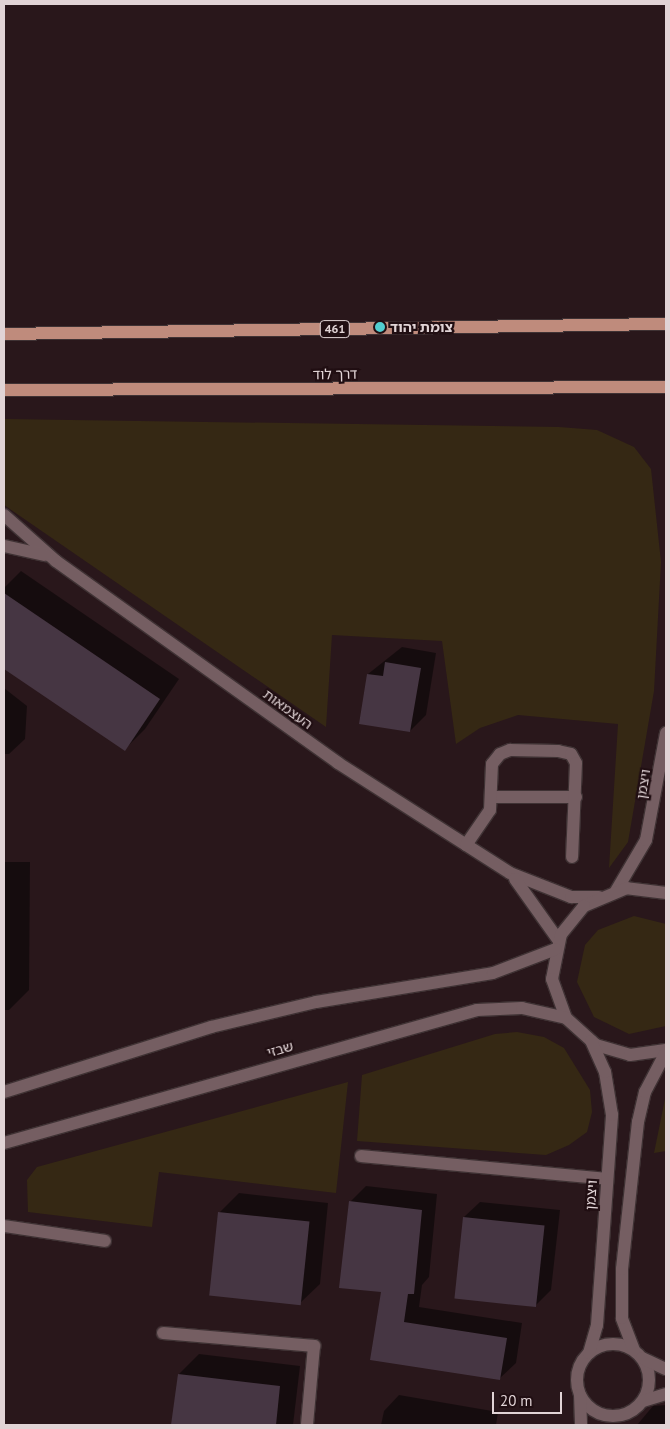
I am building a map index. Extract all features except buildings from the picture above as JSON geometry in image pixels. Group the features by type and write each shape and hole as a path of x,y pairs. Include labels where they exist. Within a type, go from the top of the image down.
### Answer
{"main road":[{"name":"461","path":"4,334 666,324"},
{"name":"דרך לוד","path":"4,390 666,386"}],"street":[{"path":"4,516 4,532"},
{"name":"העצמאות","path":"4,516 56,561 338,763 466,845 510,873 570,897 599,897"},
{"name":"העצמאות","path":"4,546 28,549 56,561"},
{"name":"ויצמן","path":"616,891 646,840 666,733"},
{"path":"466,845 490,810 492,764 510,750 571,754 576,763 572,857"},
{"path":"491,797 576,797"},
{"name":"העצמאות","path":"510,873 526,890 557,945"},
{"path":"666,893 649,888 616,891 599,897 568,922 557,945 552,979 566,1018 591,1041 630,1055 666,1051"},
{"path":"4,1092 211,1027 316,1002 493,973 557,945"},
{"name":"שבזי","path":"4,1143 477,1010 522,1008 566,1018"},
{"name":"ויצמן","path":"588,1354 597,1326 607,1179 610,1092 591,1041"},
{"path":"643,1401 650,1378 622,1318 623,1259 638,1122 645,1092 666,1051"},
{"path":"361,1156 607,1179"},
{"path":"4,1226 105,1241"},
{"path":"163,1334 314,1346 307,1425"},
{"path":"582,1425 578,1373 588,1354 606,1344 638,1354 666,1369"},
{"path":"615,1425 623,1414 643,1401 666,1394"},
{"path":"580,1395 602,1414 623,1414"}],"shaded area":[{"path":"4,419 559,427 597,430 634,447 651,469 661,562 654,691 628,842 609,868 618,724 518,715 480,728 456,744 442,641 332,635 326,727 4,505"},
{"path":"634,916 666,924 666,1026 629,1034 594,1017 577,982 585,945 598,930"},
{"path":"517,1032 544,1037 564,1048 590,1090 592,1112 587,1132 569,1145 546,1155 357,1141 362,1075 495,1034"},
{"path":"348,1082 336,1193 159,1172 152,1227 28,1212 27,1180 37,1167"},
{"path":"666,1094 666,1151 654,1153"}],"place":[{"name":"צומת יהוד","path":"380,327"}]}
